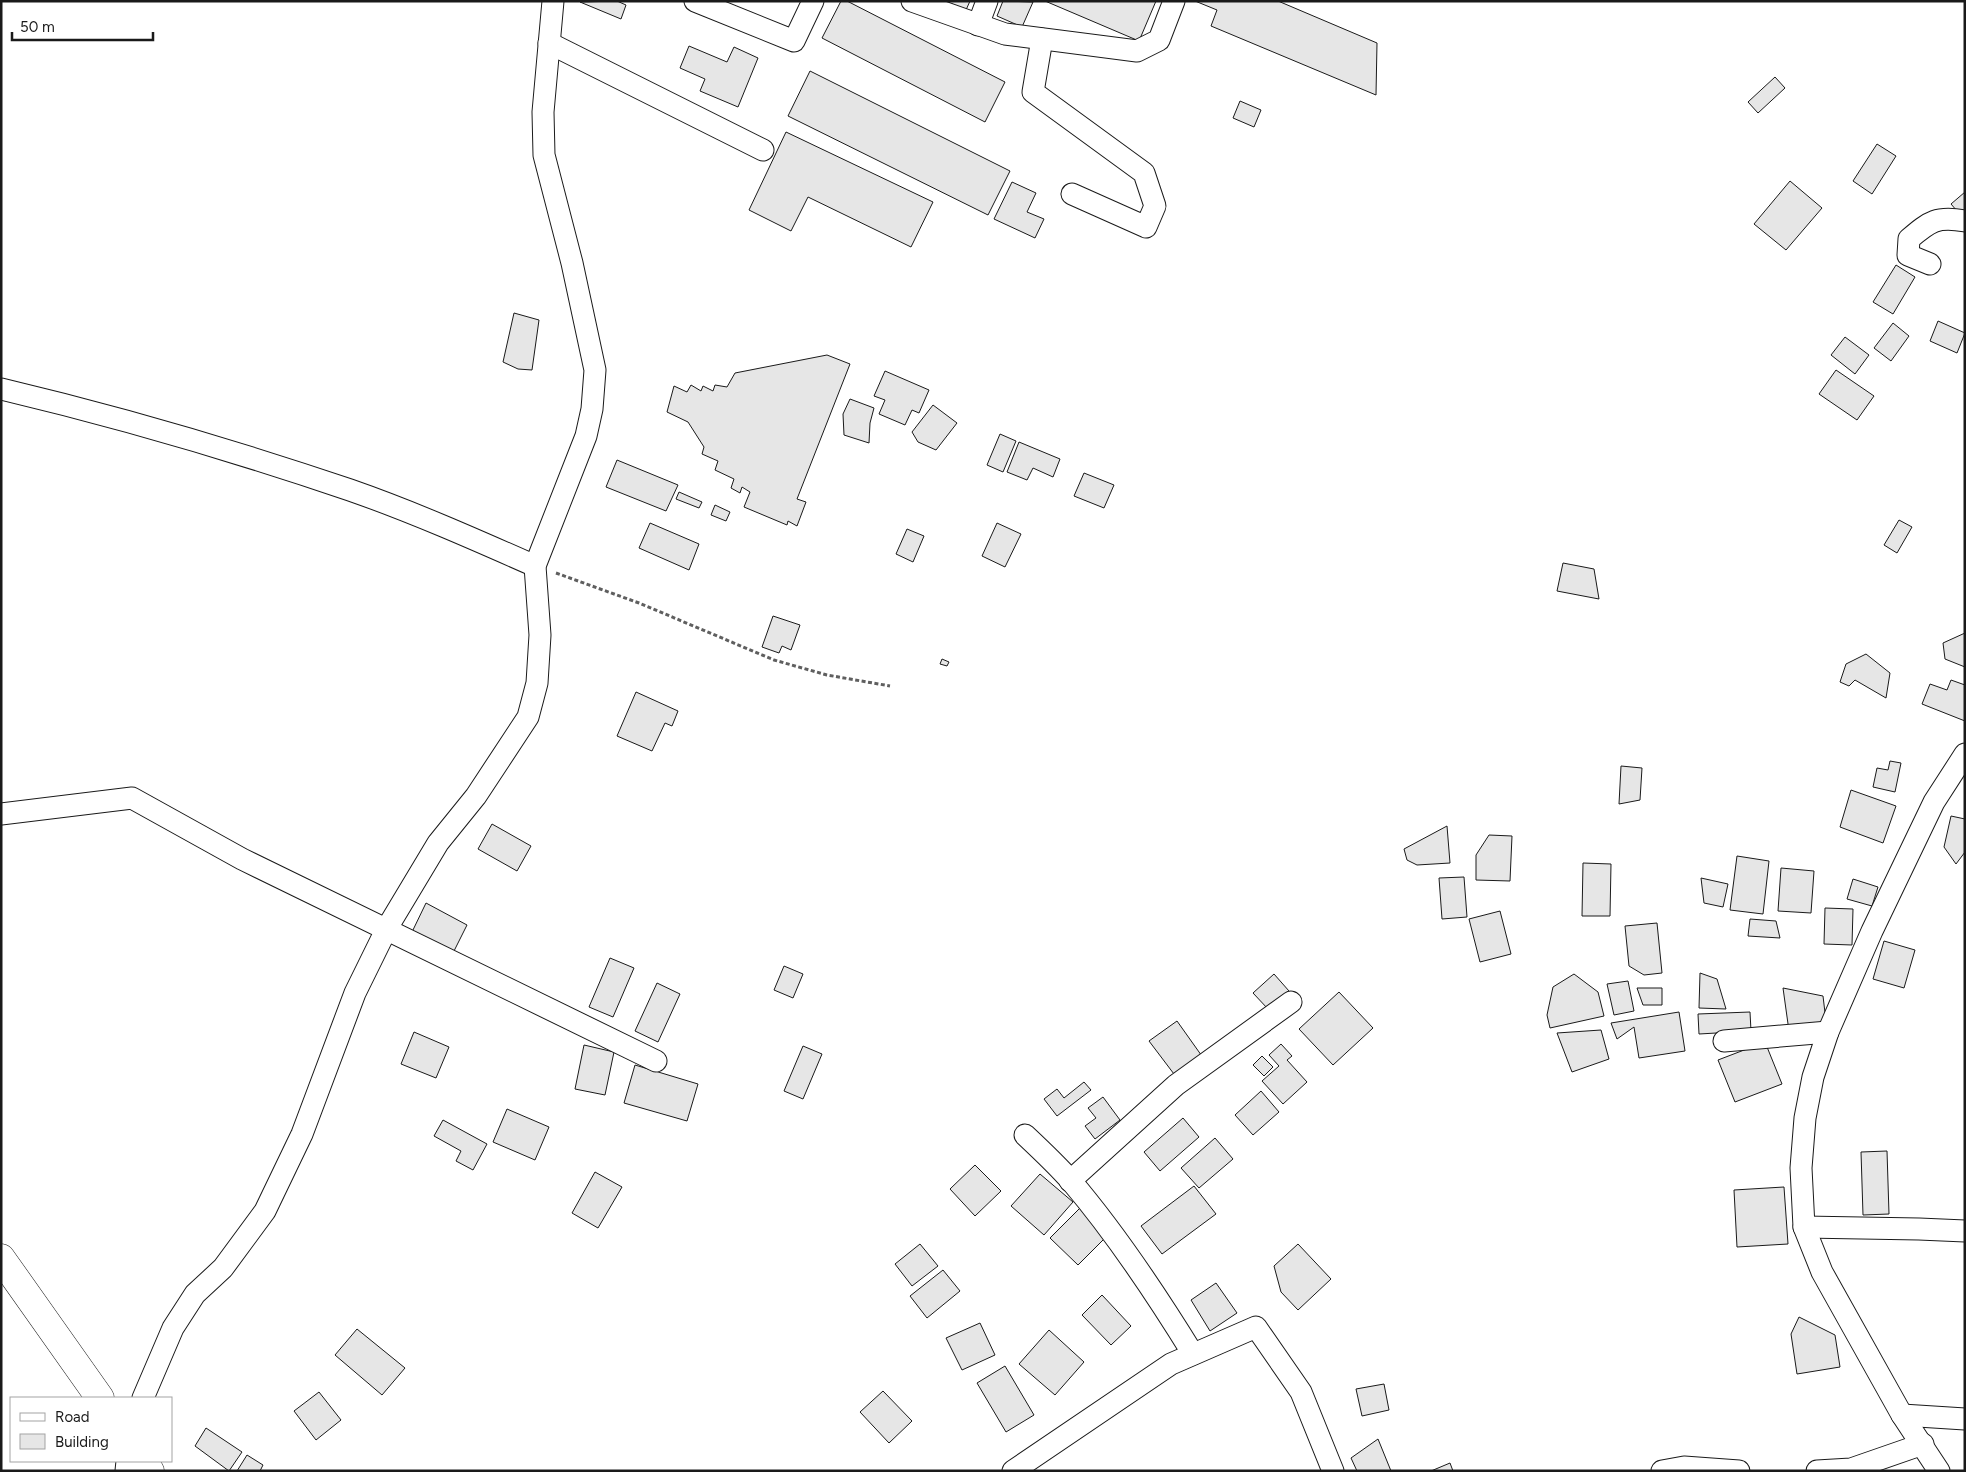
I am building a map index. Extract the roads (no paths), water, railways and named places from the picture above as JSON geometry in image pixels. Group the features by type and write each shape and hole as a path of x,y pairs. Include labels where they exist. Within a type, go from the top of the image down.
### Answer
{"main road":[{"path":"1,1258 99,1397"}],"street":[{"path":"143,1397 173,1328 195,1294 223,1268 265,1211 302,1134 356,993 387,928 438,843 476,796 528,717 537,683 540,635 535,566 586,436 592,409 595,370 572,263 544,155 543,112 552,1"},
{"path":"695,1 794,41 813,1"},
{"path":"912,1 1005,34 1137,51 1159,40 1174,1"},
{"path":"978,25 987,1"},
{"path":"1042,39 1033,92 1144,173 1156,206 1146,226 1072,194"},
{"path":"549,43 763,150"},
{"path":"1930,264 1908,255 1909,238 1930,221 1948,218 1965,220"},
{"path":"1,388 78,407 213,446 351,491 451,529 535,566"},
{"path":"1939,1471 1923,1444 1902,1415 1822,1272 1804,1228 1800,1168 1804,1118 1813,1077 1828,1032 1872,931 1934,802 1965,754"},
{"path":"1,814 132,798 242,859 387,928 656,1061"},
{"path":"1070,1180 1176,1085 1291,1002"},
{"path":"1724,1041 1828,1032"},
{"path":"1025,1134 1070,1180 1116,1238 1155,1293 1194,1354"},
{"path":"1804,1228 1919,1228 1965,1232"},
{"path":"1013,1471 1171,1364 1256,1327 1301,1392 1334,1471"},
{"path":"1902,1415 1965,1419"},
{"path":"1816,1471 1851,1469 1923,1444"},
{"path":"1662,1471 1684,1467 1739,1471"}]}
